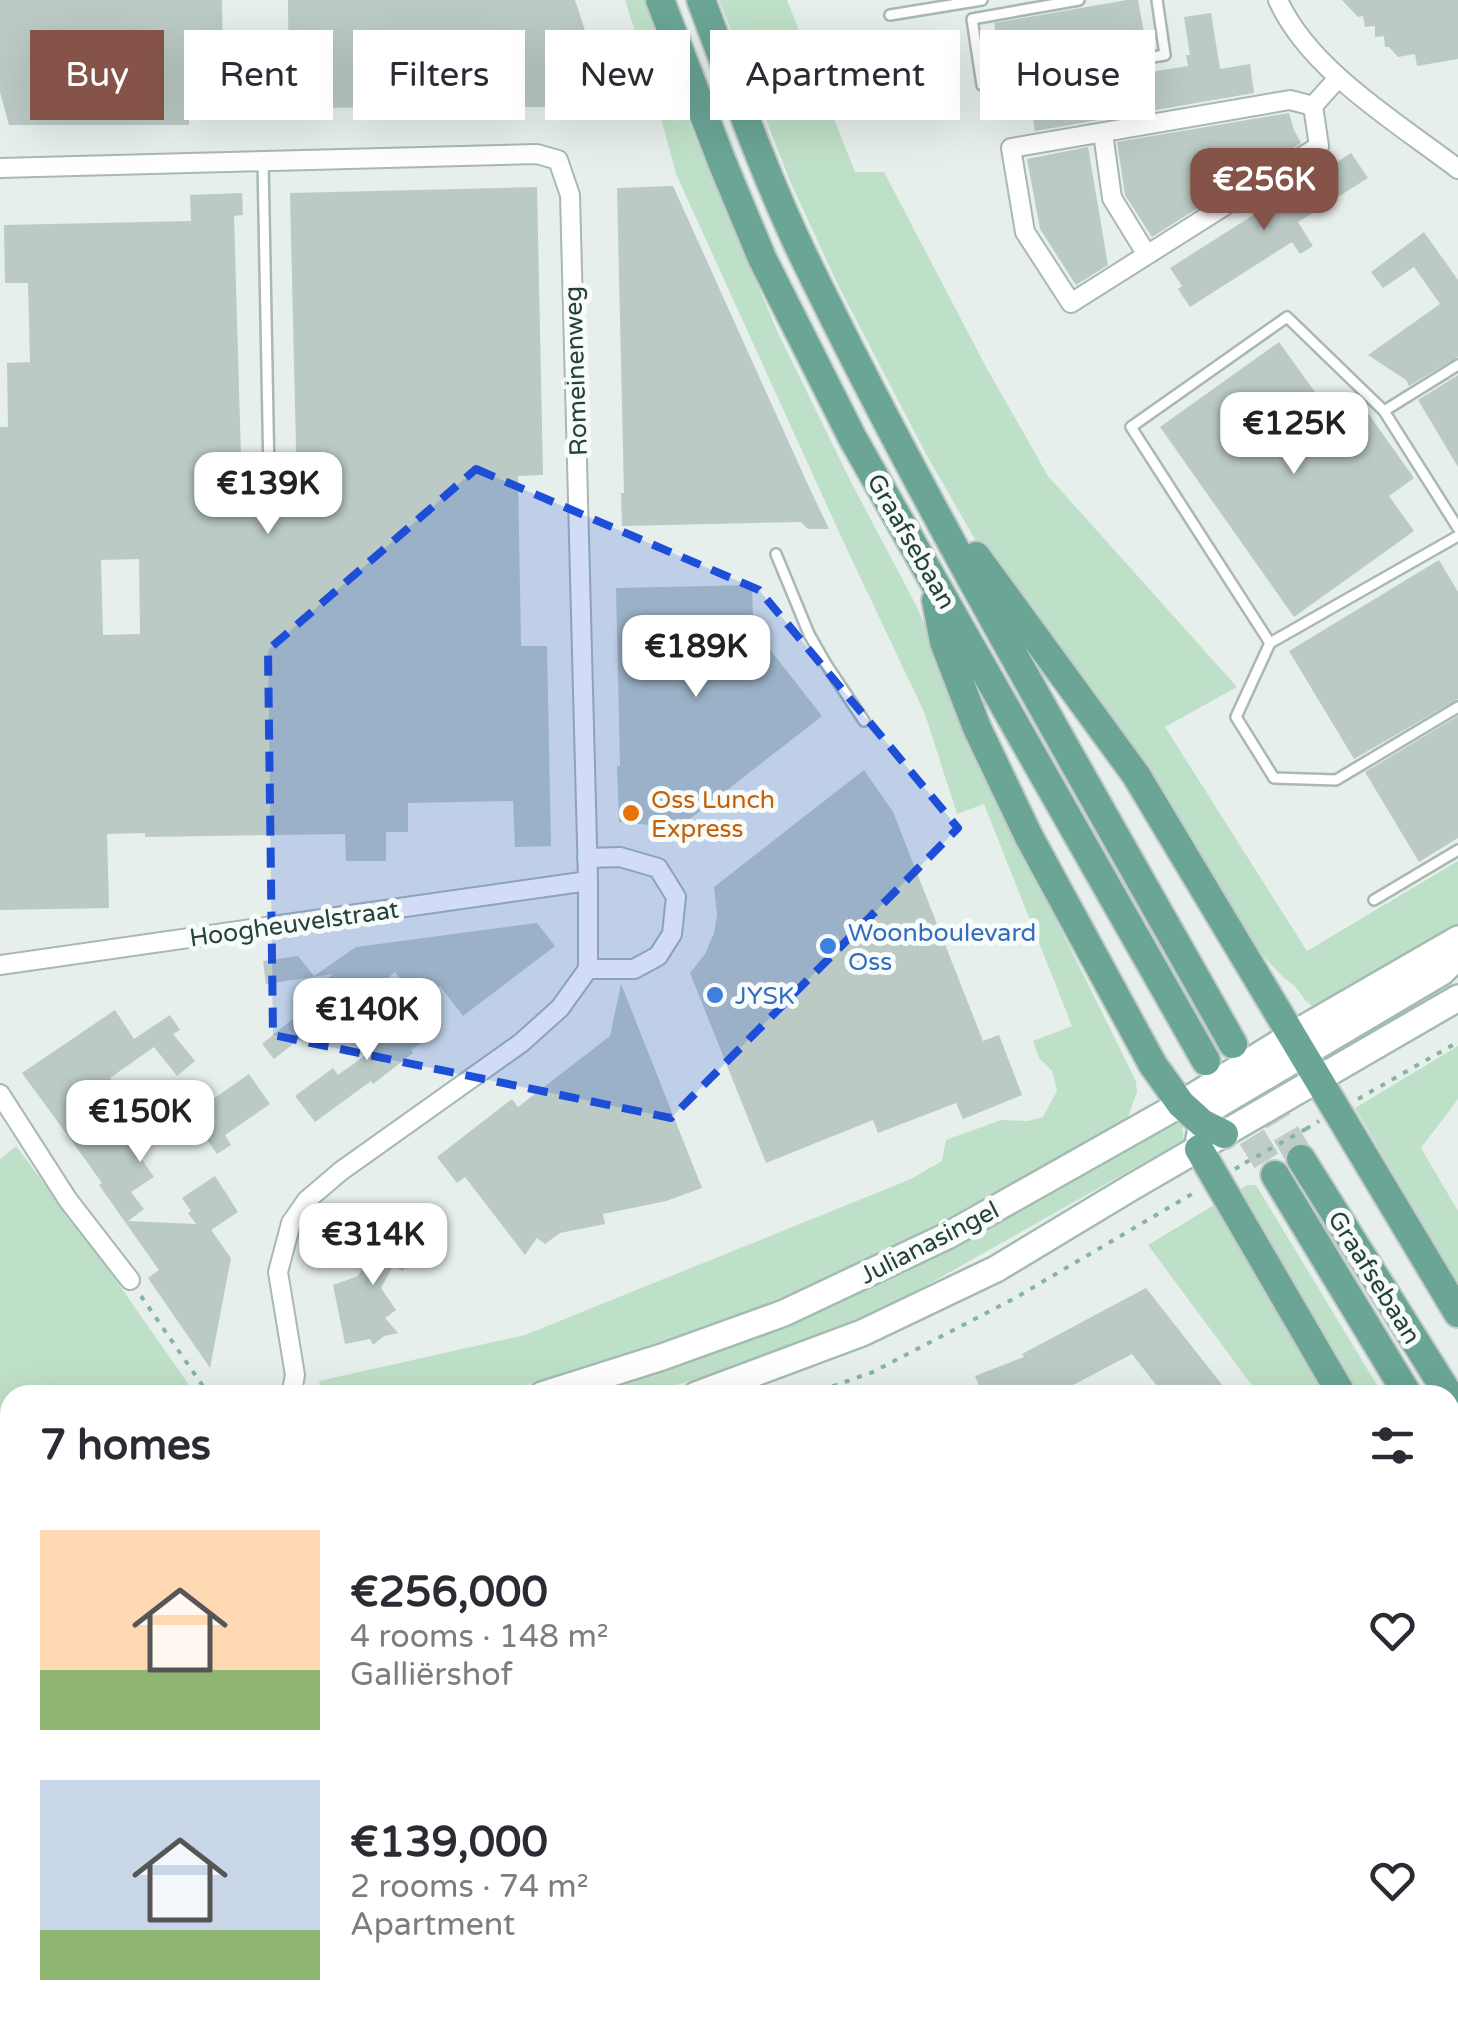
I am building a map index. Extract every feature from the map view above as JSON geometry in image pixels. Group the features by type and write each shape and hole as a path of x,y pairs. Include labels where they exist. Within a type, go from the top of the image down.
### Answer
{"main road":[{"name":"Graafsebaan","path":"660,0 762,258 853,439 1206,1061"},
{"name":"Graafsebaan","path":"702,0 756,145 801,250 924,493 1233,1044"},
{"path":"924,493 984,565 1136,776 1458,1313"},
{"path":"930,574 944,642 977,728 1029,838 1153,1065 1201,1128 1215,1180 1336,1385"},
{"path":"1298,1045 1458,938"},
{"path":"1298,1045 1442,972 1458,956"},
{"path":"1201,1128 1318,1081 1458,998"},
{"name":"Julianasingel","path":"723,1385 862,1333 996,1269 1201,1128 1298,1045"},
{"name":"Julianasingel","path":"574,1385 662,1358 800,1305 947,1236 1201,1128"},
{"name":"Graafsebaan","path":"1301,1159 1442,1385"},
{"name":"Graafsebaan","path":"1275,1175 1402,1385"}],"street":[{"path":"1278,0 1309,48 1338,78 1458,169"},
{"path":"1313,106 1338,78"},
{"path":"1290,100 1313,106 1319,146 1072,303 1025,232 1011,148 1290,100"},
{"path":"1102,133 1112,198 1147,255"},
{"name":"Romeinenweg","path":"0,168 536,154 558,160 570,195 588,969"},
{"path":"293,1385 295,1376 278,1272 292,1223 308,1200 341,1171 520,1043 560,1008 588,969 634,969 658,956 672,934 676,897 658,868 620,857 587,858"},
{"name":"Hoogheuvelstraat","path":"0,965 588,881"},
{"path":"0,1094 68,1200 130,1280"},
{"path":"295,1376 301,1385"}],"lane":[{"path":"890,14 982,0"},
{"path":"1079,0 972,19 982,85 1165,56 1156,0"},
{"path":"263,161 269,474"},
{"path":"1270,642 1131,427 1287,317 1384,412 1458,528"},
{"path":"1384,412 1458,365"},
{"path":"1458,536 1270,642 1236,717 1274,778 1336,780 1458,708"},
{"path":"776,554 809,634 864,720"},
{"path":"1374,900 1458,850"}],"path":[{"path":"837,1385 874,1372 1015,1298 1458,1042"},
{"path":"130,1280 202,1385"}],"highlighted area":[{"path":"476,469 759,590 958,828 671,1118 273,1035 268,650"}],"green space":[{"path":"625,0 645,0 656,30 635,30"},
{"path":"719,0 787,0 799,30 731,30"},
{"path":"661,120 689,120 778,333 917,607 1026,859 1129,1067 1137,1092 1128,1117 1031,1178 810,1290 731,1322 525,1385 320,1385 319,1381 525,1335 911,1179 942,1161 946,1140 1001,1120 1043,1117 1057,1091 1052,1071 1039,1058 1033,1041 1072,1026 984,804 957,814 925,714 676,174"},
{"path":"766,120 834,120 855,172 884,172 1048,476 1237,687 1165,727 1307,951 1458,861 1458,926 1319,1012 1266,959 1222,904 980,548 837,283"},
{"path":"1458,1046 1458,1099 1421,1148 1458,1211 1458,1284 1355,1108"},
{"path":"1181,1117 1184,1140 858,1324 677,1385 611,1385 712,1352 947,1251"},
{"path":"16,1146 189,1385 0,1385 0,1159"},
{"path":"1247,1185 1256,1185 1377,1385 1252,1385 1148,1245"}],"building":[{"path":"0,0 222,0 222,30 184,30 184,120 189,120 189,125 9,125 0,92"},
{"path":"288,0 575,0 585,30 545,30 545,107 525,107 525,30 353,30 353,108 333,108 333,30 288,30"},
{"path":"1138,0 1143,30 995,30 994,23"},
{"path":"1342,0 1458,0 1458,59 1417,66 1415,54 1398,57 1385,47 1384,36 1375,37 1375,26 1365,27 1363,16 1358,17"},
{"path":"1211,13 1220,69 1250,64 1254,93 1155,110 1155,71 1188,66 1184,17"},
{"path":"1289,113 1301,143 1152,237 1125,195 1117,142"},
{"path":"1033,120 1098,120 1035,131"},
{"path":"1088,147 1108,265 1076,285 1040,229 1027,159"},
{"path":"1351,153 1368,178 1298,222 1313,246 1300,254 1292,242 1190,307 1170,268"},
{"path":"673,186 829,529 808,529 801,522 622,526 617,188"},
{"path":"537,187 543,475 518,476 521,646 547,646 551,846 515,847 513,801 408,803 408,832 386,832 386,861 346,861 345,834 107,834 109,908 0,910 0,427 8,427 7,363 30,362 28,283 5,283 4,225 191,221 190,195 242,193 243,215 234,216 242,492 297,491 290,193","holes":["139,559 140,634 103,635 101,560"]},
{"path":"1424,232 1458,280 1458,357 1409,386 1368,355 1440,304 1414,267 1383,288 1371,272"},
{"path":"1279,342 1330,413 1355,395 1414,478 1389,496 1414,531 1294,617 1160,427"},
{"path":"1458,375 1458,467 1418,400"},
{"path":"1439,560 1458,592 1458,699 1354,759 1289,651"},
{"path":"752,585 757,633 822,716 672,833 650,825 619,822 616,588"},
{"path":"1458,716 1458,838 1419,862 1365,772"},
{"path":"864,770 893,812 983,1041 999,1035 1022,1095 963,1119 956,1103 878,1133 873,1120 766,1163 690,973 705,954 714,933 714,887"},
{"path":"537,923 555,946 463,1016 440,986 420,1002 395,972 311,1039 306,1034 274,1059 262,1044 306,1008 299,1000 333,974 266,984 263,961 298,956 314,976 356,947"},
{"path":"621,984 702,1188 666,1201 603,1214 605,1224 560,1233 545,1244 537,1238 525,1255 465,1177 457,1183 437,1157 512,1099 518,1107 610,1036"},
{"path":"413,1006 433,1035 373,1084 371,1081 315,1122 295,1096 333,1068 338,1075 374,1049 363,1034 387,1017 391,1022"},
{"path":"115,1010 134,1039 170,1015 180,1030 173,1034 195,1061 177,1076 154,1047 110,1078 143,1123 125,1135 154,1177 131,1192 144,1209 128,1221 196,1224 182,1198 215,1176 238,1212 211,1230 231,1258 210,1368 148,1278 159,1270 22,1073"},
{"path":"249,1074 270,1104 225,1135 231,1145 217,1154 190,1115"},
{"path":"393,1215 415,1227 401,1253 410,1259 403,1271 393,1266 381,1288 396,1310 385,1318 398,1333 384,1336 373,1345 370,1339 345,1344 333,1285 358,1276"},
{"path":"1146,1288 1222,1385 1156,1385 1132,1354 1073,1385 979,1385 975,1376 1024,1357 1022,1354"}],"tunnel":[{"path":"1243,1061 1301,1159"},
{"path":"1230,1101 1275,1175"}],"place":[{"name":"Oss Lunch Express","path":"631,813"},
{"name":"Woonboulevard Oss","path":"828,946"},
{"name":"JYSK","path":"715,995"}]}
